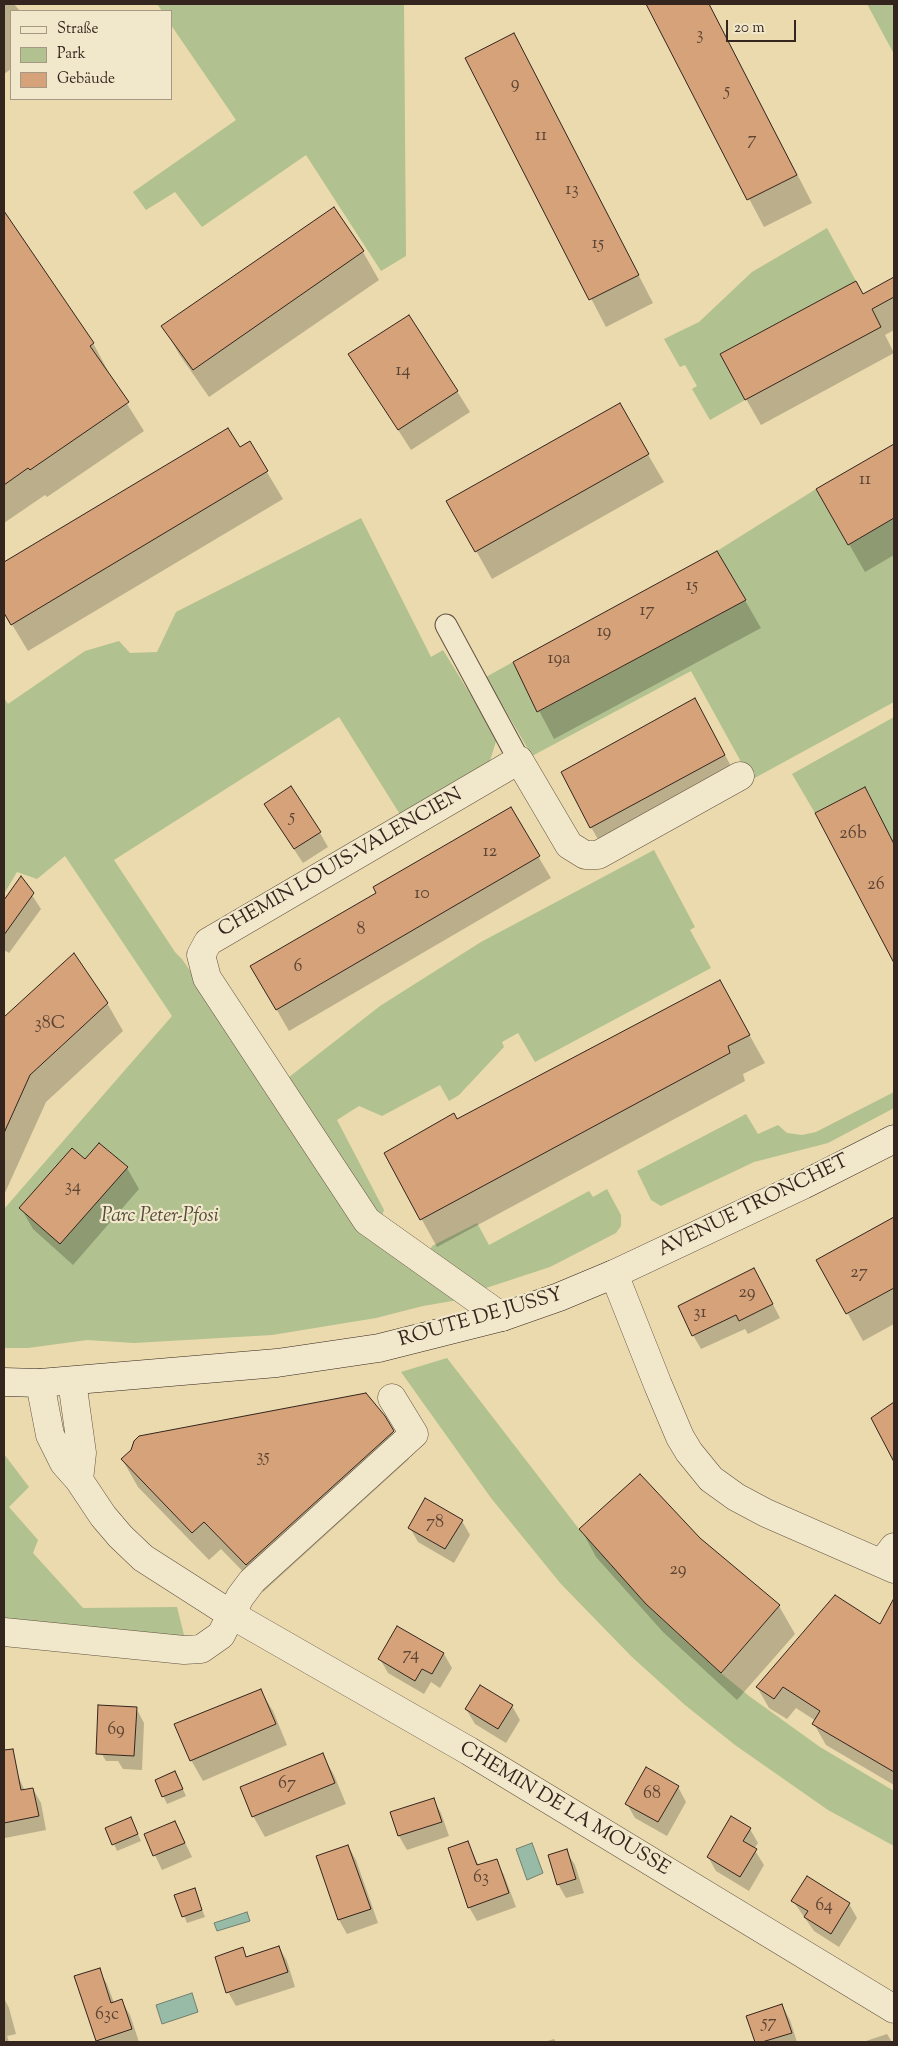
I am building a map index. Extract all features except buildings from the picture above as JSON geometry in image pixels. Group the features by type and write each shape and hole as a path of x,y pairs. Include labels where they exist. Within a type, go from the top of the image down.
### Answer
{"street":[{"path":"446,625 519,760 569,845 584,855 598,855 740,776"},
{"name":"CHEMIN LOUIS-VALENCIEN","path":"502,1317 367,1221 207,978 201,955 208,942 519,760"},
{"name":"AVENUE TRONCHET","path":"614,1274 803,1185 894,1139"},
{"path":"614,1274 680,1437 689,1452 711,1479 736,1498 766,1513 890,1560"},
{"name":"ROUTE DE JUSSY","path":"4,1382 40,1383 72,1381 259,1365 333,1355 416,1340 502,1317 559,1297 614,1274"},
{"path":"72,1381 82,1453 79,1480"},
{"name":"CHEMIN DE LA MOUSSE","path":"40,1383 50,1435 64,1463 79,1480 103,1516 143,1558 232,1615 469,1751 894,2009"},
{"path":"4,1632 184,1650 201,1649 221,1635 240,1597 252,1581 414,1434 392,1398"}],"green space":[{"path":"157,4 404,4 406,256 381,271 306,155 202,227 175,192 146,210 133,192 236,120 172,26 172,10 161,10"},
{"path":"867,4 894,4 894,54"},
{"path":"827,228 856,281 720,354 745,400 710,420 692,389 697,386 685,365 680,367 664,339 699,322 752,272"},
{"path":"816,489 848,545 894,518 894,702 751,780 691,671 532,756 486,677 513,662 538,712 746,600 717,551"},
{"name":"Parc Peter-Pfosi","path":"361,518 431,657 443,650 497,738 489,764 401,816 339,717 114,860 351,1211 458,1300 423,1306 376,1318 272,1335 134,1343 87,1340 28,1348 4,1348 4,1209 172,1016 65,856 37,879 17,872 4,894 4,698 8,704 85,651 119,641 130,653 157,652 176,612"},
{"path":"894,717 894,844 865,787 815,813 792,774"},
{"path":"654,850 695,927 690,930 711,968 535,1062 518,1033 502,1042 504,1047 459,1095 449,1101 440,1085 382,1116 359,1106 337,1120 384,1210 381,1218 284,1081 380,1006 481,942"},
{"path":"894,1092 894,1108 828,1143 754,1162 661,1206 651,1200 637,1171 746,1114 758,1134 778,1125 787,1133 802,1135 816,1132"},
{"path":"607,1189 621,1215 621,1226 616,1233 550,1267 483,1289 428,1254 432,1246 477,1223 489,1245 589,1191 593,1197"},
{"path":"447,1358 579,1529 646,1604 749,1696 820,1747 894,1791 894,1846 828,1810 735,1745 685,1705 632,1657 561,1584 491,1498 401,1372"},
{"path":"4,1454 29,1487 9,1507 38,1540 33,1553 83,1608 177,1607 185,1639 4,1623"}],"shaded area":[{"path":"532,1843 543,1873 527,1880 516,1849"},
{"path":"247,1912 250,1921 217,1931 214,1923"},
{"path":"192,1993 198,2012 162,2024 156,2005"}]}
